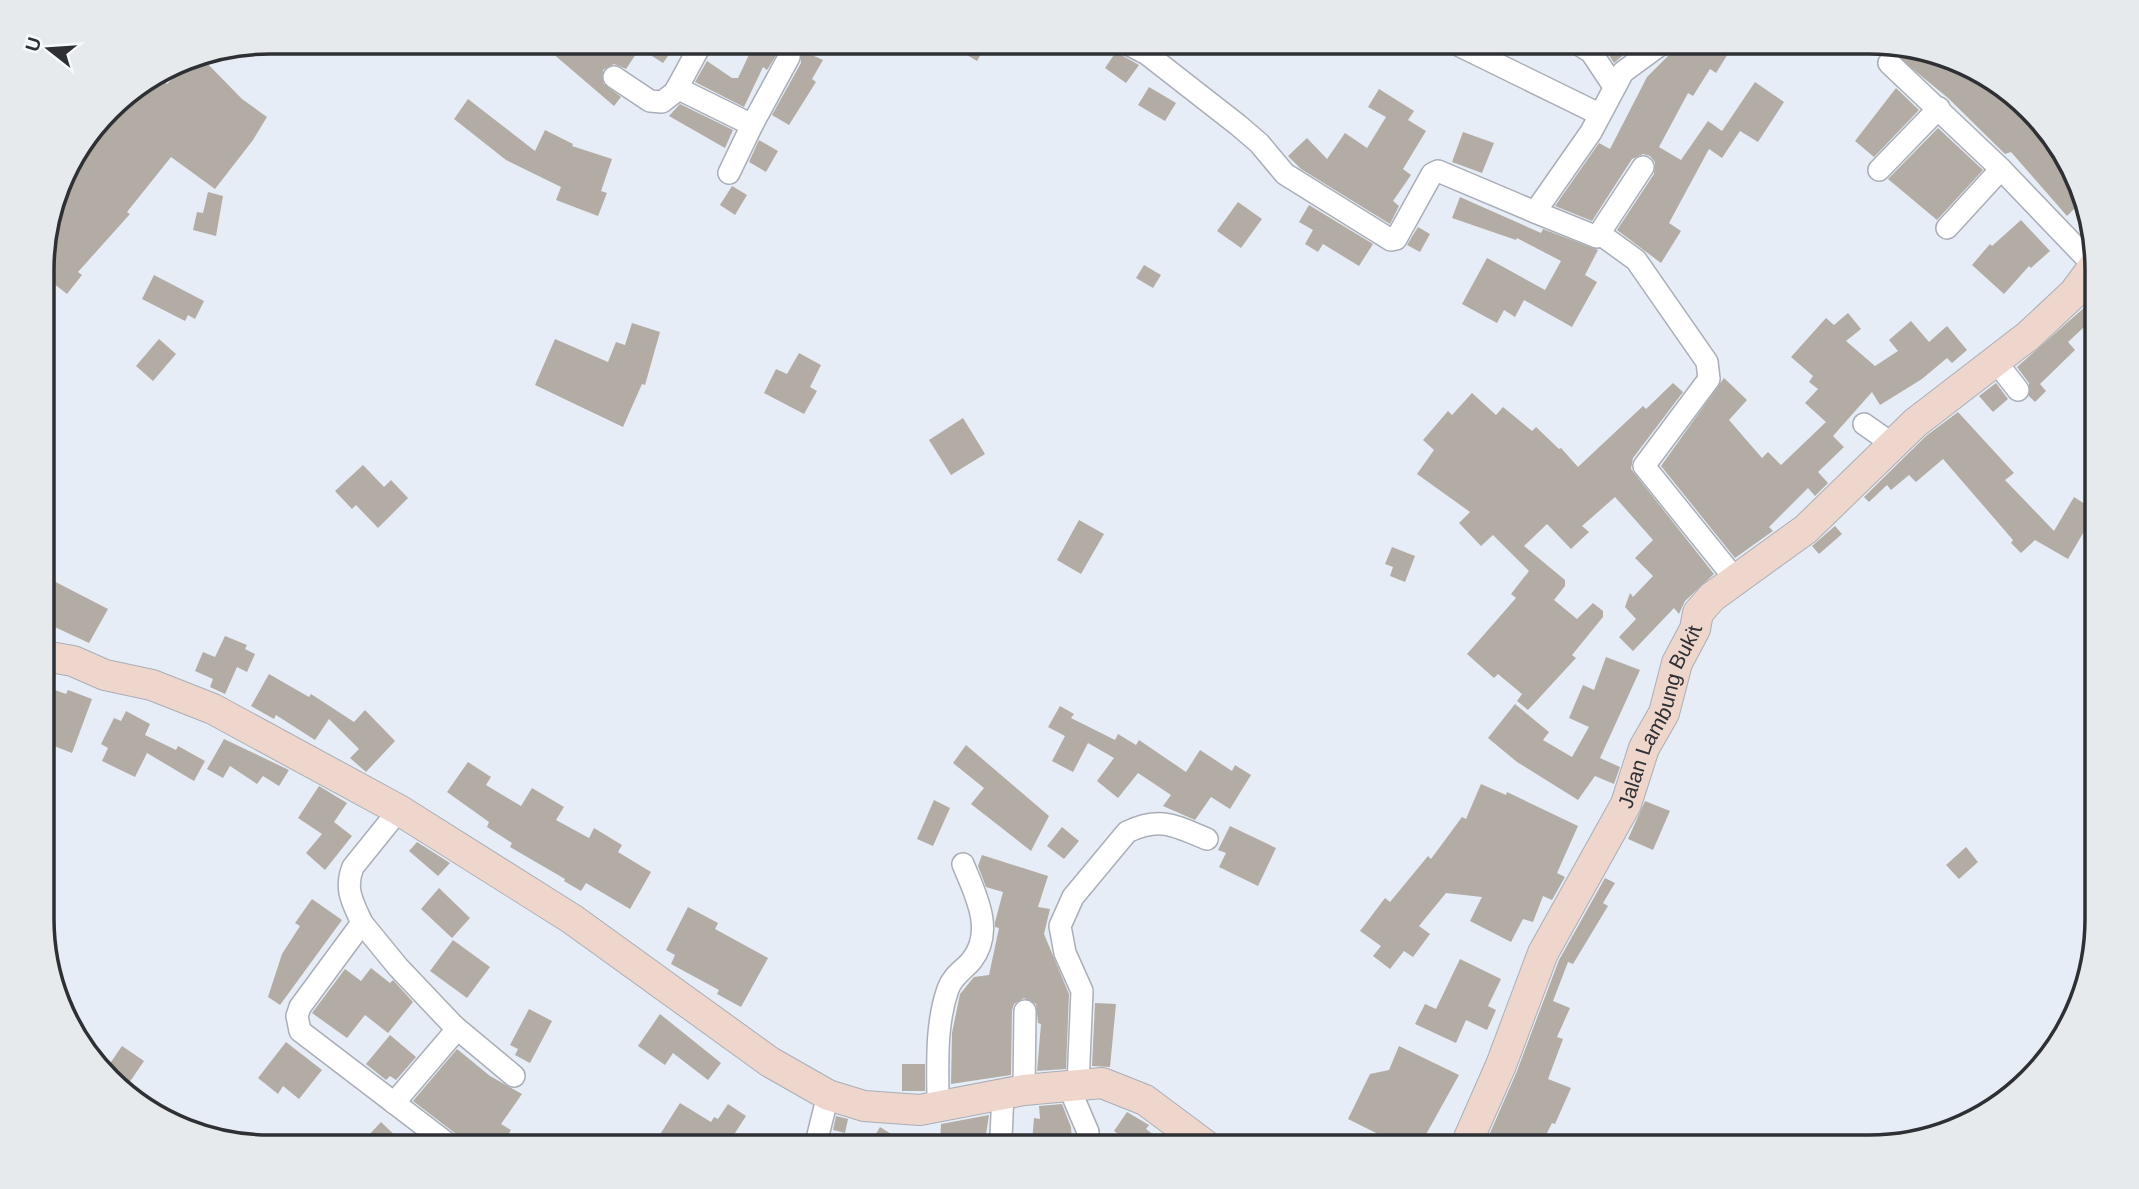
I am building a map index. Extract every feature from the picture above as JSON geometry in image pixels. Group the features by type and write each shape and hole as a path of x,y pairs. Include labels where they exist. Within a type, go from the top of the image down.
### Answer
{"street":[{"path":"1148,54 1259,143 1285,174 1387,240 1395,239 1422,189 1432,174 1438,171 1588,235 1600,234 1636,260 1707,362 1709,379 1644,466 1736,580"},
{"path":"1477,54 1600,114"},
{"path":"1593,54 1614,85"},
{"path":"1535,212 1591,132 1614,85 1633,62 1645,54"},
{"path":"614,77 650,101 662,102 677,88 695,55"},
{"path":"729,173 789,57"},
{"path":"1889,62 1939,108 2084,252"},
{"path":"677,88 752,125"},
{"path":"1879,170 1939,108"},
{"path":"1600,234 1643,167"},
{"path":"1947,228 2001,169"},
{"name":"Jalan Lambung Bukit","path":"1471,1134 1501,1065 1544,953 1626,804 1644,748 1664,713 1677,663 1695,629 1698,613 1712,597 1806,529 1891,443 1997,363 2074,293 2084,280"},
{"path":"1997,363 2018,390"},
{"path":"1864,424 1891,443"},
{"path":"54,659 152,685 213,709 400,810 572,919 771,1062 828,1095 889,1110 938,1106 1073,1084 1101,1083 1128,1091 1192,1134"},
{"path":"400,810 354,867 349,877 349,894 362,923 398,967 454,1026 514,1076"},
{"path":"1088,1132 1073,1084 1082,991 1060,937 1064,912 1127,832 1148,824 1167,823 1208,839"},
{"path":"938,1106 938,1051 944,1003 949,985 971,960 983,934 982,917 962,864"},
{"path":"362,923 300,1007 297,1024 299,1031 436,1135"},
{"path":"1003,1135 1014,1092 1025,1011"},
{"path":"394,1103 449,1039 454,1026"},
{"path":"818,1135 828,1095"}],"building":[{"path":"1114,54 1120,54 1139,65 1126,83 1105,68"},
{"path":"1608,54 1622,56 1614,63"},
{"path":"1670,54 1728,54 1716,73 1710,69 1693,96 1688,93 1659,147 1681,160 1708,121 1722,131 1755,82 1784,102 1758,142 1740,131 1722,158 1709,149 1669,223 1681,231 1661,263 1617,230 1654,174 1655,162 1650,156 1643,154 1632,159 1592,221 1555,206 1599,143 1610,149 1647,77"},
{"path":"554,55 635,55 626,69 614,64 603,70 603,83 621,97 614,106"},
{"path":"650,55 669,55 663,63"},
{"path":"749,55 777,55 767,70 763,67 744,107 695,82 707,61 732,78 738,78"},
{"path":"800,55 811,55 823,60 812,79 816,82 789,125 772,115 801,63"},
{"path":"966,55 981,55 977,61"},
{"path":"1897,56 1951,71 1977,83 2011,108 2048,150 2062,175 2075,208 2067,216 2011,152 2005,154 1948,98"},
{"path":"208,64 242,99 267,117 253,140 215,189 171,157 127,212 130,214 78,272 82,275 67,294 54,284 56,242 66,201 83,162 108,128 128,108 162,83 167,84 173,78"},
{"path":"1149,87 1176,103 1165,121 1138,105"},
{"path":"1896,88 1919,110 1874,157 1855,141"},
{"path":"1379,89 1414,111 1408,120 1426,131 1403,169 1411,175 1393,201 1399,206 1390,224 1301,169 1288,156 1307,138 1327,159 1345,133 1367,148 1386,117 1368,107"},
{"path":"468,99 535,151 545,130 573,144 572,146 612,159 601,191 607,193 598,216 556,200 561,187 506,160 454,119"},
{"path":"680,104 733,130 725,148 669,116"},
{"path":"1938,128 1983,170 1937,220 1888,179"},
{"path":"1463,132 1494,143 1482,173 1452,162"},
{"path":"759,140 778,151 766,172 749,162"},
{"path":"732,186 747,195 735,215 720,205"},
{"path":"208,192 223,196 216,236 193,230 197,212 203,213"},
{"path":"1460,197 1541,233 1543,229 1598,250 1585,275 1597,282 1572,327 1524,300 1515,317 1504,310 1497,323 1462,304 1487,258 1545,290 1561,261 1517,238 1516,240 1452,218"},
{"path":"1238,202 1262,219 1241,248 1217,231"},
{"path":"1309,205 1373,244 1359,266 1323,244 1318,252 1305,244 1313,230 1299,222"},
{"path":"2021,220 2050,251 2031,268 2029,266 2004,294 1972,265 1990,244 1992,246"},
{"path":"1418,227 1430,234 1420,252 1407,245"},
{"path":"1144,265 1161,275 1153,288 1136,278"},
{"path":"154,275 204,301 195,319 188,315 185,321 142,299"},
{"path":"2084,308 2084,327 2068,342 2075,350 2040,384 2046,391 2035,402 2029,396 2029,383 2017,367"},
{"path":"1848,313 1861,329 1846,341 1875,366 1898,351 1889,340 1911,321 1929,342 1947,326 1967,350 1952,363 1947,358 1922,379 1880,405 1872,392 1833,436 1844,447 1818,472 1828,483 1815,496 1808,488 1769,527 1773,531 1735,558 1661,466 1724,378 1747,400 1729,420 1762,458 1768,452 1781,465 1826,422 1805,403 1818,389 1809,382 1813,376 1791,357 1826,318 1834,325"},
{"path":"632,323 660,332 645,385 642,384 623,427 535,385 555,339 608,362 616,342 625,345"},
{"path":"159,339 176,354 153,381 136,366"},
{"path":"799,353 821,365 810,387 817,391 804,414 764,393 776,369 787,374"},
{"path":"1673,383 1683,392 1633,458 1631,469 1714,574 1685,601 1679,614 1674,608 1633,651 1619,637 1636,619 1625,607 1630,593 1633,597 1653,576 1635,558 1653,540 1615,497 1582,526 1589,532 1571,549 1547,524 1524,546 1565,580 1565,586 1554,600 1577,619 1593,603 1603,611 1603,617 1572,655 1576,658 1528,710 1517,701 1522,694 1498,674 1494,678 1467,654 1516,598 1511,594 1529,571 1493,535 1481,546 1459,523 1470,512 1417,474 1434,450 1423,440 1448,411 1452,415 1472,393 1496,415 1503,407 1532,431 1536,427 1578,467 1643,406 1646,409"},
{"path":"1996,383 2008,399 1993,412 1979,396"},
{"path":"1958,412 2014,473 2005,480 2054,531 2074,497 2084,503 2084,532 2068,559 2035,540 2021,553 2011,543 2013,540 1943,459 1916,482 1909,475 1891,490 1887,485 1869,502 1864,497 1926,436"},
{"path":"963,418 985,454 951,475 929,440"},
{"path":"363,465 384,487 391,480 408,498 378,528 356,505 352,509 335,491"},
{"path":"1079,520 1104,534 1081,574 1057,560"},
{"path":"1835,526 1842,534 1819,554 1812,546"},
{"path":"1392,547 1415,556 1405,582 1390,576 1393,567 1385,564"},
{"path":"54,581 108,609 89,643 54,627"},
{"path":"225,636 247,645 245,649 255,654 247,672 237,667 225,694 210,687 213,679 195,671 203,652 215,657"},
{"path":"1606,657 1640,670 1600,758 1620,767 1614,784 1595,776 1578,800 1517,762 1488,738 1515,704 1549,732 1543,740 1572,757 1589,727 1569,718 1583,685 1594,690"},
{"path":"269,674 309,697 311,694 354,722 365,710 395,741 366,772 350,758 359,749 329,719 315,740 276,715 274,719 251,706"},
{"path":"54,690 66,694 68,690 92,699 72,753 54,746"},
{"path":"1060,706 1074,714 1071,718 1115,740 1118,734 1136,745 1139,740 1186,772 1200,750 1232,771 1235,765 1251,775 1230,809 1211,797 1195,820 1163,806 1171,795 1138,773 1118,798 1097,781 1114,758 1088,743 1073,772 1052,761 1065,736 1048,727"},
{"path":"126,711 150,724 145,735 176,750 178,746 205,761 194,781 147,753 135,777 102,761 108,748 101,744 114,718 121,721"},
{"path":"224,739 289,770 279,786 263,776 257,784 230,766 223,778 207,769"},
{"path":"966,745 1049,816 1031,851 971,804 984,788 953,763"},
{"path":"468,762 491,777 486,785 521,806 532,788 564,807 556,820 589,838 594,828 622,845 618,852 651,872 630,909 586,883 581,891 510,847 512,843 487,827 489,822 447,792"},
{"path":"1481,784 1506,795 1507,792 1578,826 1557,873 1565,877 1552,900 1543,896 1533,922 1523,919 1511,942 1470,921 1482,897 1446,893 1419,926 1430,934 1413,957 1404,951 1390,969 1373,956 1381,946 1360,931 1385,898 1390,902 1428,856 1431,859 1462,817 1466,819"},
{"path":"319,786 347,803 334,822 352,836 325,870 306,853 322,834 298,818"},
{"path":"934,800 950,808 933,846 917,839"},
{"path":"1645,801 1670,811 1653,850 1628,839"},
{"path":"1230,826 1276,848 1258,886 1219,867 1226,853 1218,850"},
{"path":"1062,827 1079,841 1064,859 1047,846"},
{"path":"417,842 450,863 438,876 409,851"},
{"path":"1966,847 1978,862 1959,879 1946,865"},
{"path":"982,855 1048,876 1038,907 1050,909 1044,934 1069,994 1066,1069 1037,1071 1041,1024 1038,1023 1036,1004 1024,998 1014,1004 1012,1010 1011,1075 951,1084 952,1033 960,994 974,977 989,975 999,928 995,927 995,922 1003,892 986,887 978,866"},
{"path":"1605,878 1615,883 1603,903 1608,906 1573,964 1568,962 1553,1001 1570,1008 1557,1037 1563,1039 1548,1079 1571,1088 1555,1124 1552,1123 1546,1134 1490,1134 1517,1071 1559,960"},
{"path":"439,888 470,918 452,938 421,909"},
{"path":"312,899 342,920 280,1005 268,997 282,954 300,926 295,923"},
{"path":"688,907 718,923 715,929 768,958 741,1007 717,994 719,990 671,964 675,955 666,950"},
{"path":"453,940 490,967 467,998 430,971"},
{"path":"1460,959 1501,979 1488,1006 1496,1010 1487,1030 1466,1020 1456,1043 1415,1024 1425,1004 1436,1009"},
{"path":"371,968 390,983 393,980 413,1002 388,1033 365,1015 347,1038 312,1013 345,969 361,981"},
{"path":"1095,1003 1116,1004 1110,1067 1092,1066"},
{"path":"529,1009 552,1021 530,1063 515,1055 518,1049 510,1045"},
{"path":"660,1014 721,1063 708,1080 673,1053 665,1065 638,1046"},
{"path":"390,1035 416,1057 396,1080 390,1076 386,1080 366,1064"},
{"path":"286,1042 322,1070 299,1099 283,1086 278,1094 258,1078"},
{"path":"122,1046 144,1061 130,1082 110,1063"},
{"path":"1399,1046 1459,1075 1426,1134 1379,1134 1348,1119 1370,1074 1389,1070"},
{"path":"457,1049 490,1076 522,1094 501,1124 511,1130 508,1135 457,1135 413,1101"},
{"path":"902,1064 925,1064 925,1091 902,1091"},
{"path":"680,1103 711,1122 714,1117 718,1119 728,1104 746,1116 734,1135 660,1135"},
{"path":"1062,1104 1072,1135 1033,1135 1034,1118 1040,1119 1039,1106"},
{"path":"1127,1112 1149,1125 1146,1129 1153,1134 1119,1134 1114,1131"},
{"path":"989,1115 986,1135 940,1135 941,1124"},
{"path":"836,1116 848,1119 845,1133 833,1130"},
{"path":"381,1122 394,1135 369,1135"},
{"path":"880,1127 892,1135 875,1135"}]}
